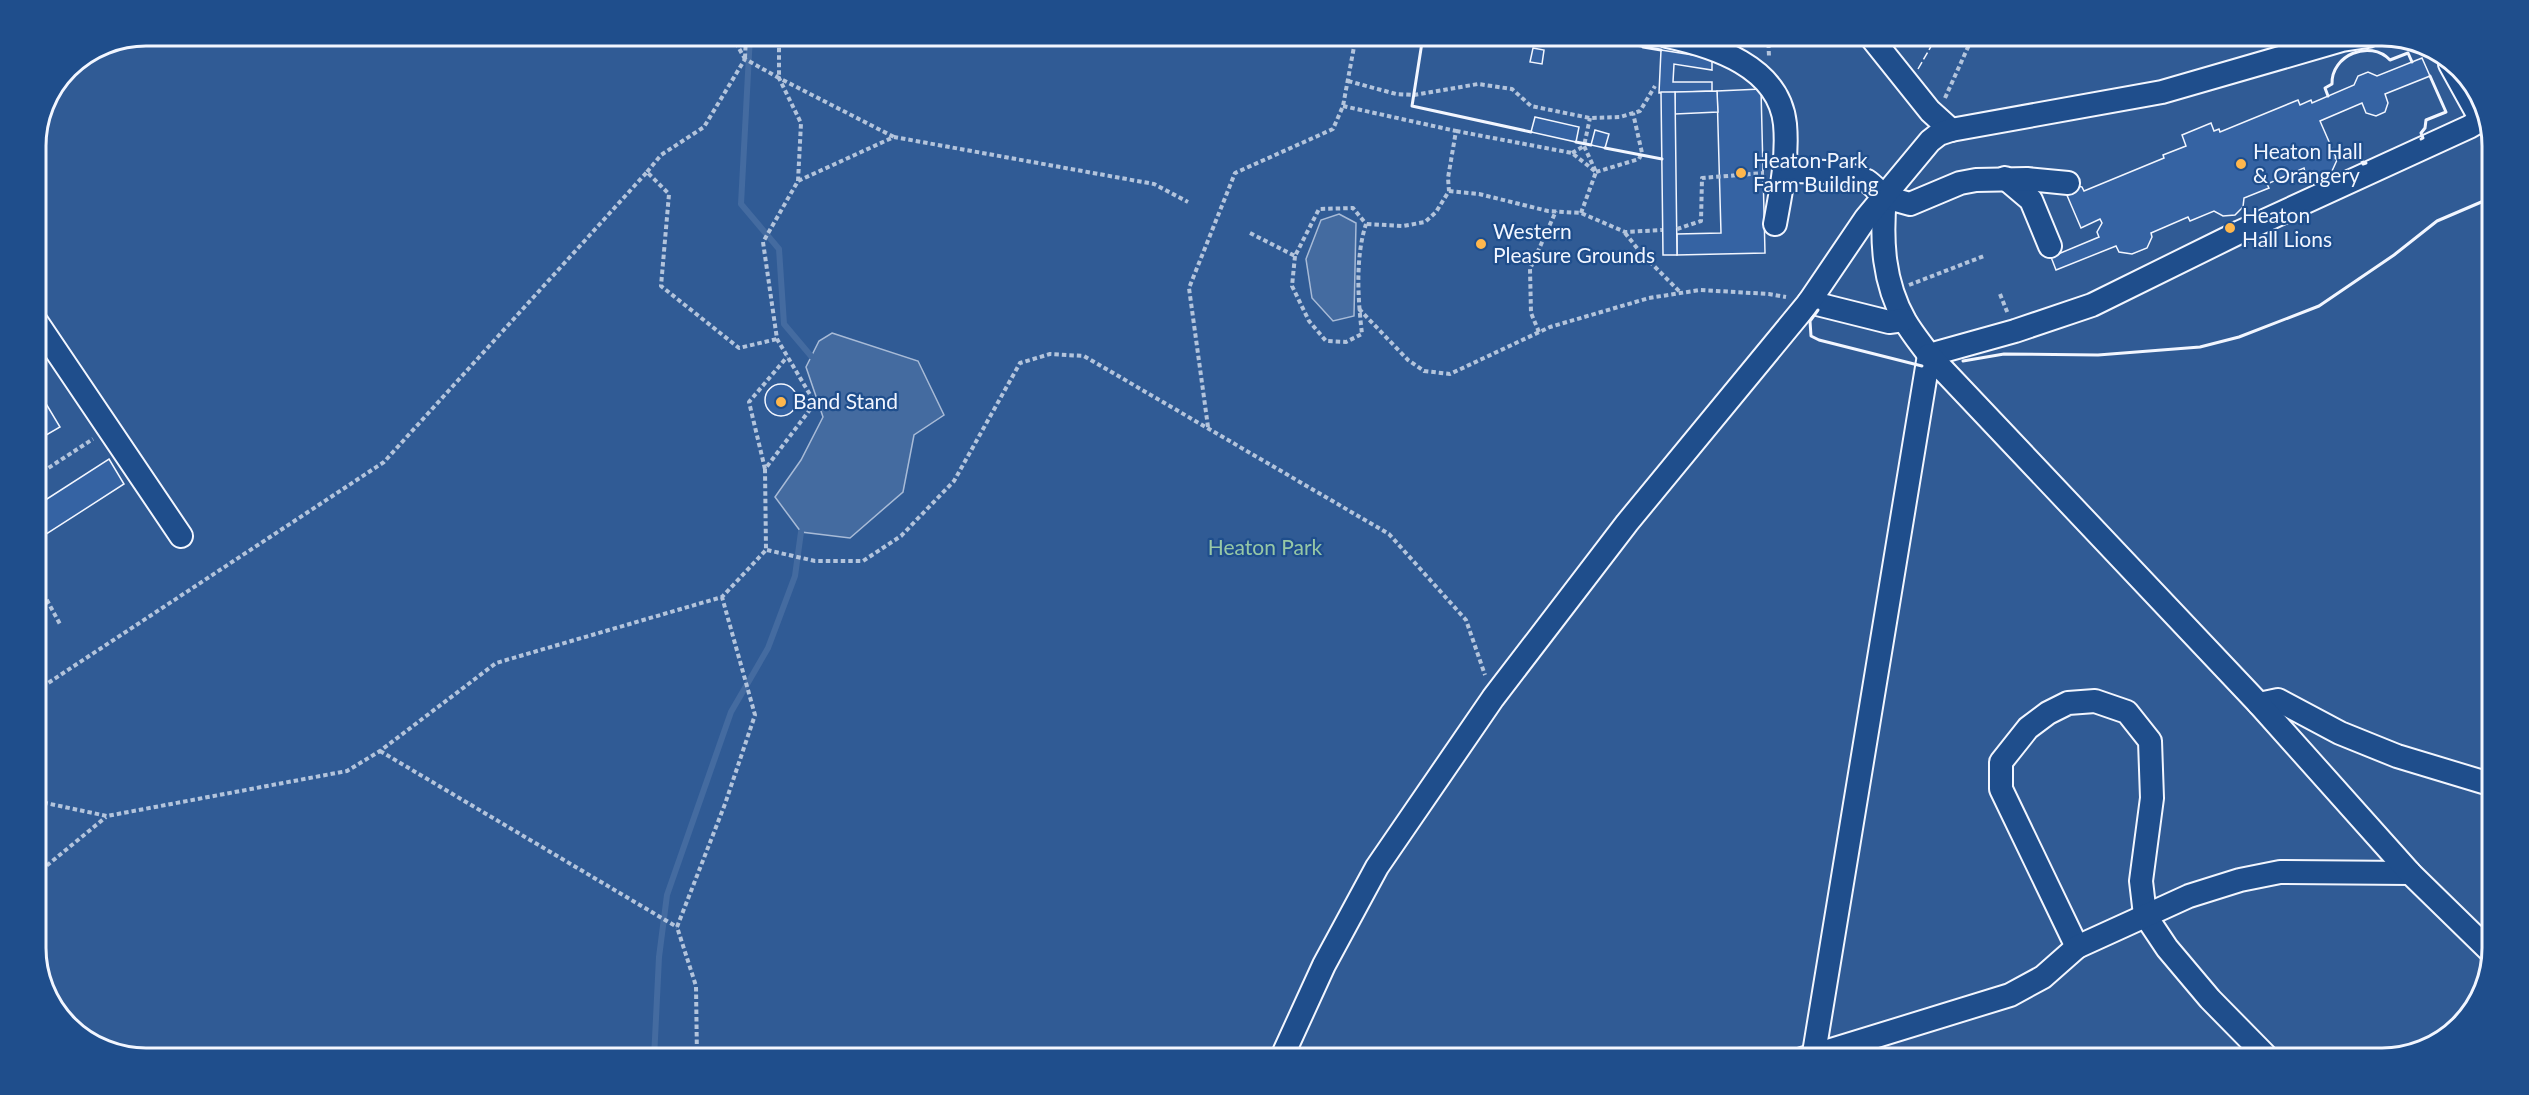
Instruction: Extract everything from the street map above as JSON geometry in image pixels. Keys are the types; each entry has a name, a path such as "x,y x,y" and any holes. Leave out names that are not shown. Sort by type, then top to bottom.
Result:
{"lane":[{"path":"1707,46 1733,56 1751,68 1768,86 1779,103 1785,122 1785,171 1775,224"},
{"path":"1878,46 1930,111 1951,130"},
{"path":"1286,1048 1324,965 1377,867 1493,698 1627,523 1809,302 1866,218 1885,198 1911,162 1930,141 1939,134 1951,130 2162,92 2321,46"},
{"path":"2463,88 2476,111"},
{"path":"1929,355 2015,331 2092,305 2251,227 2479,121"},
{"path":"1785,171 1810,171 1856,178 1868,182 1885,198 1910,204 1960,183 1976,180 2006,178 2068,183"},
{"path":"2006,178 2031,200 2050,246"},
{"path":"1885,198 1882,232 1884,260 1904,320 1929,355 2259,704 2410,873 2482,943"},
{"path":"1809,302 1889,322 1904,320"},
{"path":"47,337 182,536"},
{"path":"1812,1048 1929,355"},
{"path":"2259,704 2278,700 2340,733 2397,756 2482,782"},
{"path":"2077,947 2001,789 2001,762 2028,728 2048,713 2068,703 2095,701 2127,712 2150,741 2152,798 2141,881 2145,915 2167,948 2210,999 2257,1048"},
{"path":"1841,1048 2010,994 2043,977 2077,947 2189,896 2240,880 2280,872 2410,873"}],"path":[{"path":"738,46 746,59 894,137 1154,184 1188,202"},
{"path":"47,684 384,462 660,155 704,127 746,59 746,46"},
{"path":"765,469 815,403 777,339 763,242 798,181 801,123 779,78 779,46"},
{"path":"1208,428 1189,288 1235,173 1333,129 1343,106 1354,46"},
{"path":"1930,111 1945,98 1968,46"},
{"path":"1348,81 1396,94 1414,95 1478,84 1512,89 1531,106 1590,118 1620,117 1640,111 1655,86"},
{"path":"1343,106 1572,153 1596,172"},
{"path":"1596,172 1639,159 1642,153 1633,114"},
{"path":"1581,213 1596,172 1584,146 1590,118"},
{"path":"1366,224 1361,240 1359,309 1362,334 1346,342 1326,340 1309,321 1293,286 1295,255 1319,209 1353,208 1366,224 1403,226 1425,222 1436,212 1449,191 1448,178 1456,131"},
{"path":"798,181 894,137"},
{"path":"1572,153 1584,146"},
{"path":"1677,229 1701,221 1702,178 1785,171"},
{"path":"647,172 669,194 660,285 739,348 777,339"},
{"path":"1449,191 1479,194 1548,211 1581,213 1625,232 1662,230"},
{"path":"1539,332 1531,312 1530,269 1556,211"},
{"path":"1625,232 1641,254 1682,293"},
{"path":"1250,233 1295,255"},
{"path":"1908,286 1984,256"},
{"path":"1359,309 1408,360 1424,370 1450,374 1539,332 1600,311 1648,298 1700,290 1769,294 1809,302"},
{"path":"2000,294 2005,307"},
{"path":"766,550 815,561 863,561 902,536 954,482 1020,363 1050,354 1084,356 1389,534 1466,620 1493,698"},
{"path":"47,803 107,816 347,771 380,751 496,663 722,597 766,550 765,469 749,402 787,357"},
{"path":"47,469 109,429"},
{"path":"697,1048 696,986 676,927 725,804 755,715 722,597"},
{"path":"47,600 61,626"},
{"path":"380,751 676,927"},
{"path":"47,865 107,816"}],"green space":[{"name":"Heaton Park","path":"147,46 2382,46 2402,48 2421,54 2443,67 2462,86 2475,108 2482,140 2482,948 2481,968 2475,987 2458,1014 2438,1032 2402,1047 2382,1048 147,1048 127,1047 108,1041 81,1024 63,1004 52,981 47,955 47,140 50,121 57,102 67,86 81,71 97,60 127,48"}],"shaded area":[{"path":"1339,214 1356,223 1354,316 1333,321 1312,298 1306,259 1321,220"},
{"path":"832,333 918,361 944,415 914,435 903,492 850,538 801,532 775,497 801,460 823,417 806,367 819,341"}],"building":[{"path":"1533,48 1544,50 1542,64 1530,62"},
{"path":"1661,50 1712,58 1712,70 1674,64 1673,82 1712,82 1712,91 1659,93"},
{"name":"Heaton Hall & Orangery","path":"2422,58 2430,76 2385,94 2388,103 2385,112 2376,116 2366,113 2362,103 2320,121 2337,160 2332,171 2319,177 2305,172 2304,168 2267,184 2269,188 2244,198 2243,207 2235,215 2223,216 2214,211 2190,221 2188,217 2151,233 2152,237 2147,248 2132,254 2119,252 2116,246 2056,270 2051,257 2099,237 2097,232 2102,223 2100,219 2081,228 2066,193 2076,185 2082,187 2084,191 2164,158 2163,155 2186,146 2182,135 2211,123 2214,131 2219,129 2220,132 2298,100 2300,105 2311,100 2312,103 2354,85 2358,76 2368,72 2377,76"},
{"name":"Heaton Park Farm Building","path":"1761,89 1765,253 1677,255 1677,234 1721,233 1717,91"},
{"path":"1717,91 1718,112 1675,114 1675,92"},
{"path":"1661,92 1675,92 1677,255 1663,255"},
{"path":"1535,117 1579,127 1576,142 1531,132"},
{"path":"1595,130 1609,134 1605,148 1591,145"},
{"name":"Band Stand","path":"781,384 792,389 797,400 792,411 781,416 770,411 765,400 770,389"},
{"path":"47,405 60,427 47,435"},
{"path":"109,459 124,484 47,534 47,499"}],"waterway":[{"path":"749,46 741,204 779,249 784,324 811,356"},
{"path":"655,1048 659,957 667,895 731,712 768,648 795,576 801,532"}],"fence":[{"path":"1918,69 1931,46"}],"wall":[{"path":"1421,46 1412,106 1531,132"},
{"path":"1643,47 1661,50"},
{"path":"2328,96 2325,88 2332,84 2333,74 2338,65 2353,53 2372,51 2390,60 2408,53 2412,62"},
{"path":"2421,139 2426,120 2446,112 2430,76"},
{"path":"1576,142 1591,145"},
{"path":"1605,148 1662,159"},
{"path":"2336,158 2349,152 2354,158 2361,158 2363,164 2366,163"},
{"path":"1963,361 2004,354 2098,355 2200,347 2239,337 2319,306 2394,255 2437,221 2482,202"},
{"path":"1818,310 1810,321 1811,336 1922,366"}],"place":[{"name":"Heaton Hall & Orangery","path":"2241,164"},
{"name":"Heaton Park Farm Building","path":"1741,173"},
{"name":"Heaton Hall Lions","path":"2230,228"},
{"name":"Western Pleasure Grounds","path":"1481,244"},
{"name":"Band Stand","path":"781,402"}]}
